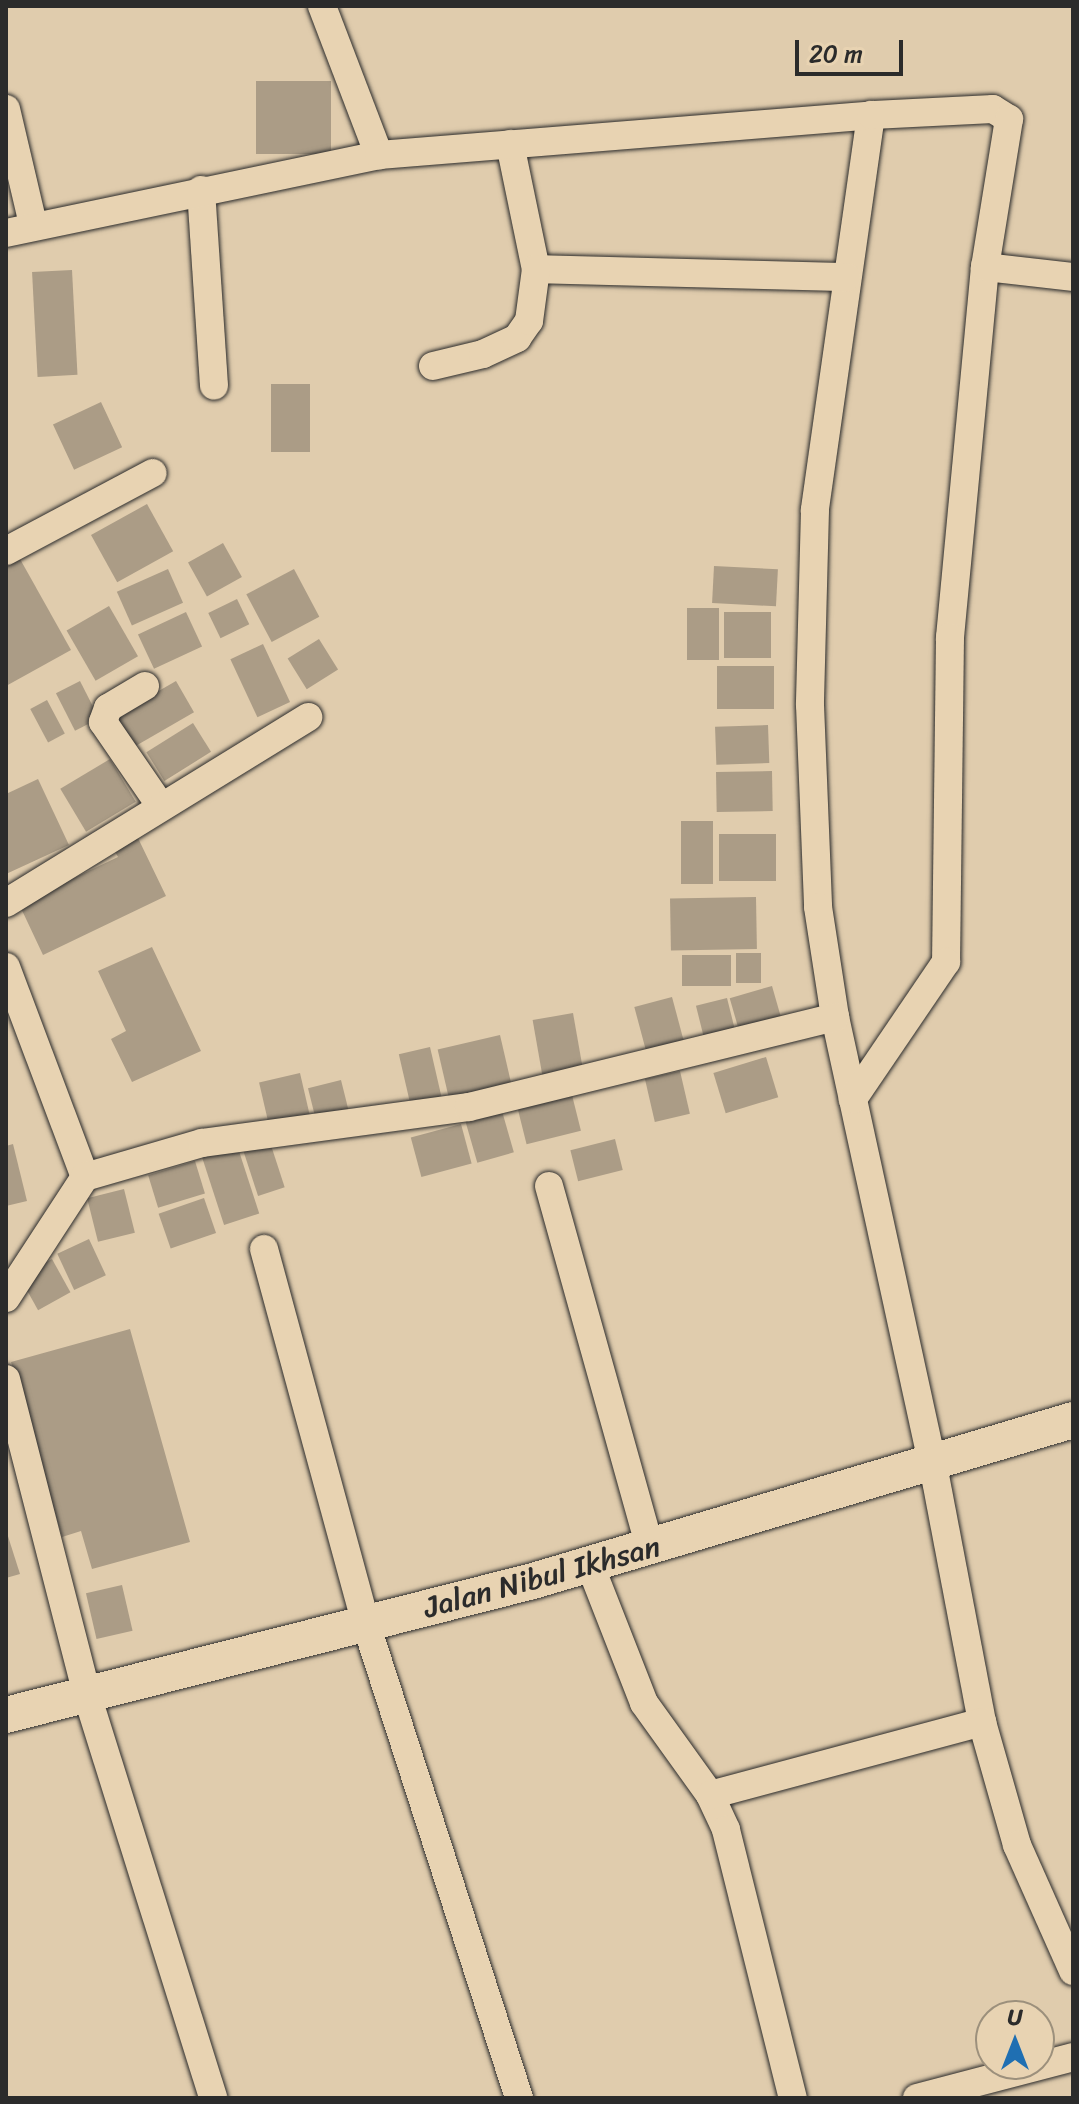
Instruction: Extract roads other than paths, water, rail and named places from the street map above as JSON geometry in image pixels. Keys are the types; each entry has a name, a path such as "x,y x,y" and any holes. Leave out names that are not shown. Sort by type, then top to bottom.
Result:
{"street":[{"path":"322,6 379,155"},
{"path":"6,109 33,224"},
{"path":"6,233 33,224 379,155 871,115 993,109 1009,119 985,267 950,637 946,962 853,1099"},
{"path":"871,115 815,510 810,705 818,907 835,1017 933,1465 982,1722 1017,1845 1073,1971"},
{"path":"433,366 483,354 517,338 529,321 536,269 510,144"},
{"path":"201,190 214,386"},
{"path":"985,267 1073,277"},
{"path":"536,269 847,277"},
{"path":"6,551 153,473"},
{"path":"145,686 108,708 103,722 160,805"},
{"path":"6,903 160,805 308,717"},
{"path":"6,967 85,1177"},
{"path":"6,1298 85,1177 202,1143 469,1107 835,1017"},
{"path":"549,1186 650,1547"},
{"path":"264,1249 366,1624 519,2098"},
{"path":"6,1379 87,1695 213,2098"},
{"name":"Jalan Nibul Ikhsan","path":"6,1715 590,1565 933,1465 1073,1420"},
{"path":"590,1565 644,1703 710,1795 751,1916 793,2098"},
{"path":"710,1795 982,1722"},
{"path":"917,2098 1073,2057"}]}
